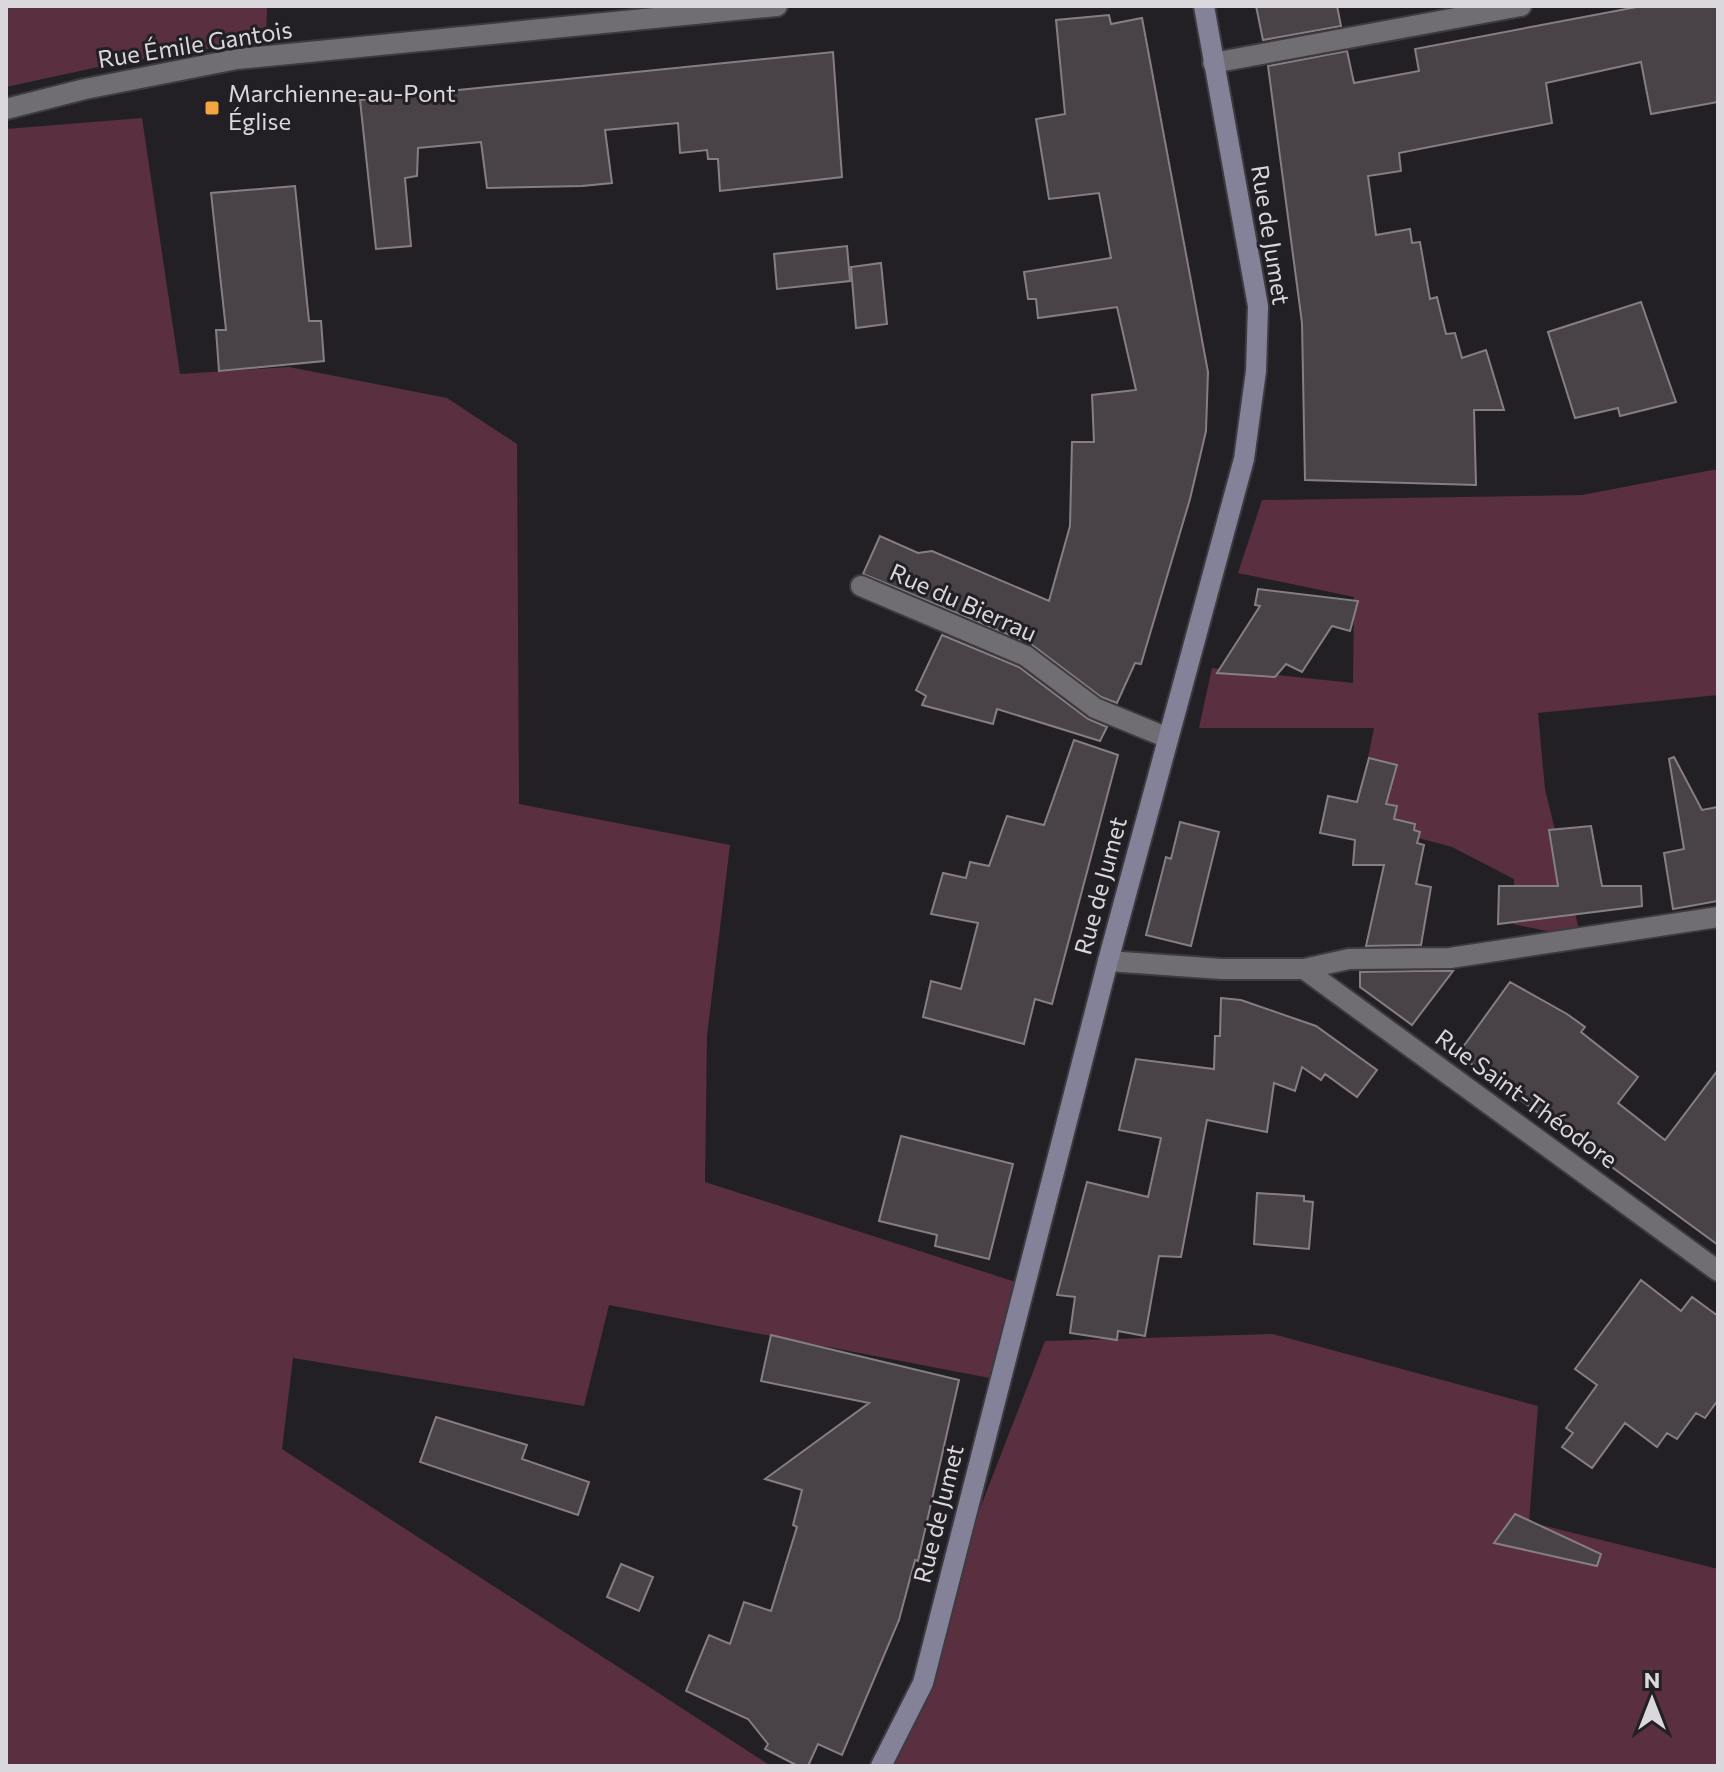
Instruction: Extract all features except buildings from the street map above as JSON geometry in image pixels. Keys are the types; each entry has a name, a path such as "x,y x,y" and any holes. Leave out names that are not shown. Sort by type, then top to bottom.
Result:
{"street":[{"name":"Rue Émile Gantois","path":"6,109 85,89 237,59 777,6"},
{"name":"Rue de Jumet","path":"881,1766 923,1683 1108,961 1244,459 1256,371 1258,306 1204,6"},
{"path":"1213,63 1521,6"},
{"name":"Rue du Bierrau","path":"861,586 1026,656 1095,708 1168,738"},
{"path":"1108,961 1221,969 1304,969 1349,959 1450,958 1718,917"},
{"name":"Rue Saint-Théodore","path":"1304,969 1718,1271"}],"shaded area":[{"path":"6,6 267,6 266,40 112,64 6,87"},
{"path":"142,118 180,374 289,367 447,398 517,444 519,804 730,845 707,1036 705,1182 1025,1285 1000,1380 609,1305 584,1406 293,1358 282,1449 771,1766 6,1766 6,129"},
{"path":"1718,470 1718,695 1538,713 1545,789 1581,938 1513,924 1514,879 1452,847 1355,821 1374,728 1199,728 1212,668 1353,683 1354,597 1238,573 1262,500 1582,495"},
{"path":"1273,1334 1538,1406 1529,1522 1718,1569 1718,1766 880,1766 1045,1341"}],"place":[{"name":"Marchienne-au-Pont Église","path":"212,108"}]}
